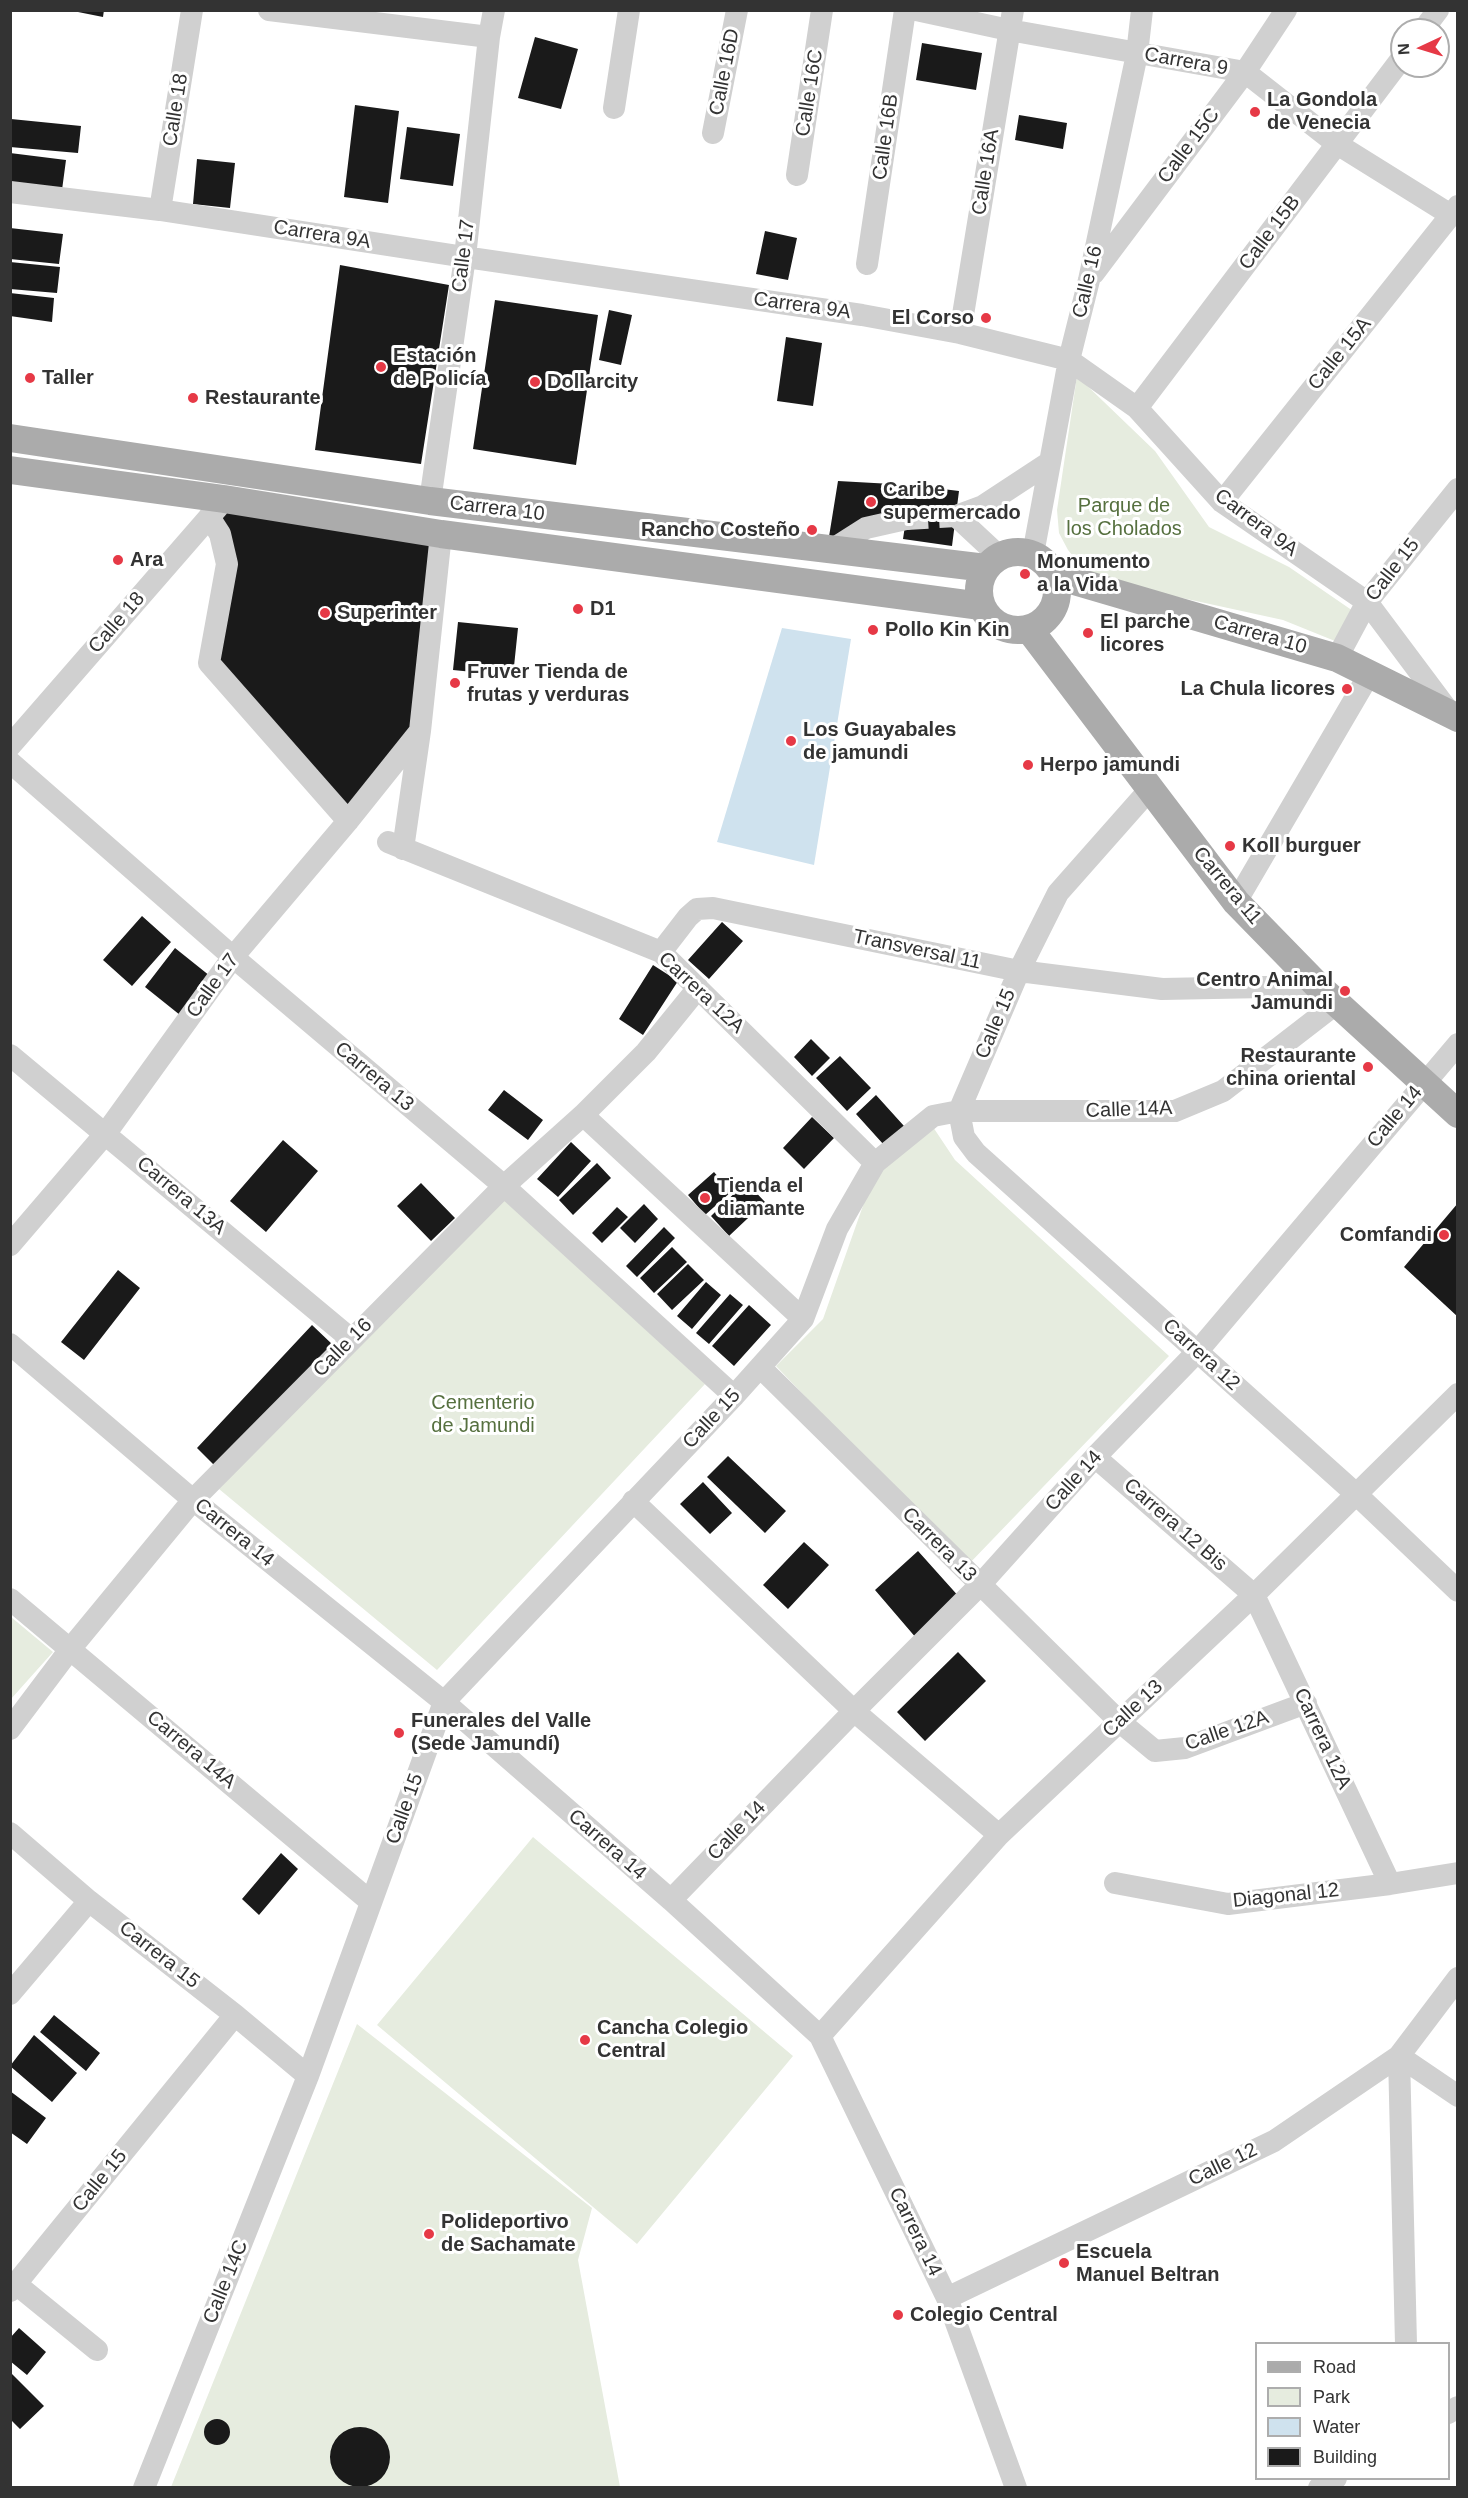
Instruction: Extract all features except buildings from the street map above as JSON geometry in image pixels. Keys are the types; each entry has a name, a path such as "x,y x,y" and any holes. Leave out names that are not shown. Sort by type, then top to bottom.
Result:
{"main road":[{"name":"Carrera 10","path":"10,438 430,501 833,549 992,562"},
{"name":"Carrera 10","path":"10,470 217,508 441,534 981,606"},
{"path":"1016,551 1033,554 1045,563 1054,575 1057,589 1054,606 1044,621 1029,629 1010,630 992,622 981,606 978,586 992,562 1016,551"},
{"name":"Carrera 10","path":"1054,575 1337,658 1455,717"},
{"name":"Carrera 11","path":"1029,629 1236,902 1327,995 1458,1114"}],"street":[{"name":"Calle 18","path":"160,210 192,10"},
{"path":"269,10 489,37"},
{"name":"Calle 17","path":"430,501 465,258 489,37 494,10"},
{"path":"614,108 629,10"},
{"name":"Calle 16D","path":"713,133 737,10"},
{"name":"Calle 16C","path":"797,175 822,10"},
{"name":"Calle 16B","path":"867,264 905,10"},
{"name":"Carrera 9","path":"916,10 1011,20 1137,54 1245,72 1337,144 1454,211"},
{"name":"Calle 16","path":"1033,554 1069,360 1089,280 1137,54 1142,10"},
{"name":"Calle 15C","path":"1089,280 1245,72 1286,10"},
{"name":"Calle 16A","path":"960,333 1011,20"},
{"name":"Calle 15B","path":"1137,408 1390,74"},
{"name":"Carrera 9A","path":"10,192 160,210 465,258 862,315 960,333 1069,360 1137,408 1222,502 1367,602 1455,717"},
{"name":"Calle 15A","path":"1222,502 1454,211"},
{"path":"992,562 956,516 983,506 1050,462"},
{"name":"Calle 15","path":"1337,658 1367,602 1458,489"},
{"name":"Calle 18","path":"10,746 217,508"},
{"path":"217,508 227,564 209,663 348,821"},
{"path":"833,549 866,528 906,519"},
{"path":"420,731 441,534"},
{"path":"1236,902 1370,673"},
{"name":"Calle 17","path":"10,1245 106,1133 233,957 348,821 420,731"},
{"name":"Carrera 12A","path":"420,731 395,845 661,952 875,1162"},
{"name":"Carrera 13","path":"10,762 233,957 504,1186 734,1396"},
{"name":"Calle 15","path":"308,2076 444,1702 734,1396 803,1319 837,1229 875,1162 933,1116 959,1111 1019,971 1058,893 1150,789"},
{"name":"Transversal 11","path":"661,952 688,916 697,909 712,908 1019,971 1162,989 1327,995"},
{"name":"Calle 16","path":"10,1728 71,1648 193,1500 504,1186 583,1115 646,1052 698,988"},
{"name":"Calle 14A","path":"959,1111 1175,1111 1224,1091 1327,995"},
{"name":"Calle 14","path":"671,1900 980,1585 1095,1457 1197,1352 1458,1044"},
{"name":"Carrera 13A","path":"10,1054 351,1340"},
{"name":"Carrera 12","path":"959,1111 964,1137 976,1153 1356,1494 1458,1591"},
{"path":"583,1115 803,1319"},
{"name":"Carrera 14","path":"10,1344 193,1500 444,1702 671,1900 820,2037 948,2298 1016,2487"},
{"name":"Carrera 13","path":"760,1367 1120,1722"},
{"name":"Calle 13","path":"820,2037 999,1835 1254,1595 1458,1394"},
{"name":"Carrera 12 Bis","path":"1095,1457 1254,1595"},
{"path":"633,1502 854,1711 999,1835"},
{"name":"Carrera 12A","path":"1254,1595 1390,1884"},
{"name":"Carrera 14A","path":"10,1599 371,1902"},
{"name":"Calle 12A","path":"1120,1722 1155,1751 1185,1748 1306,1703"},
{"name":"Carrera 15","path":"10,1833 89,1900 235,2014 308,2076"},
{"name":"Diagonal 12","path":"1115,1883 1228,1904 1390,1884 1458,1873"},
{"path":"10,1994 89,1900"},
{"name":"Calle 12","path":"948,2298 1274,2141 1399,2056 1458,1978"},
{"name":"Calle 15","path":"13,2287 235,2014"},
{"path":"1399,2056 1458,2096"},
{"path":"1399,2056 1406,2342"},
{"name":"Calle 14C","path":"144,2487 308,2076"},
{"path":"13,2287 97,2350"}],"green space":[{"name":"Parque de los Cholados","path":"1077,376 1155,451 1209,527 1289,567 1356,613 1335,641 1283,620 1141,589 1085,571 1068,550 1059,533 1057,510"},
{"path":"931,1124 955,1160 1169,1356 967,1566 776,1366 823,1319 877,1166"},
{"name":"Cementerio de Jamundi","path":"498,1193 705,1384 437,1670 219,1489"},
{"path":"11,1617 53,1652 11,1699"},
{"name":"Cancha Colegio Central","path":"533,1837 793,2056 637,2244 377,2025"},
{"name":"Polideportivo de Sachamate","path":"357,2024 592,2208 578,2260 620,2487 171,2487"}],"water":[{"name":"Los Guayabales de jamundi","path":"782,628 851,639 814,865 717,842"}],"tunnel":[{"path":"906,519 956,516"}],"place":[{"name":"La Gondola de Venecia","path":"1255,112"},
{"name":"El Corso","path":"986,318"},
{"name":"Estación de Policía","path":"381,367"},
{"name":"Taller","path":"30,378"},
{"name":"Dollarcity","path":"535,382"},
{"name":"Restaurante","path":"193,398"},
{"name":"Caribe supermercado","path":"871,502"},
{"name":"Rancho Costeño","path":"812,530"},
{"name":"Ara","path":"118,560"},
{"name":"Monumento a la Vida","path":"1025,574"},
{"name":"D1","path":"578,609"},
{"name":"Superinter","path":"325,613"},
{"name":"Pollo Kin Kin","path":"873,630"},
{"name":"El parche licores","path":"1088,633"},
{"name":"Fruver Tienda de frutas y verduras","path":"455,683"},
{"name":"La Chula licores","path":"1347,689"},
{"name":"Los Guayabales de jamundi","path":"791,741"},
{"name":"Herpo jamundi","path":"1028,765"},
{"name":"Koll burguer","path":"1230,846"},
{"name":"Centro Animal Jamundi","path":"1345,991"},
{"name":"Restaurante china oriental","path":"1368,1067"},
{"name":"Tienda el diamante","path":"705,1198"},
{"name":"Comfandi","path":"1444,1235"},
{"name":"Funerales del Valle (Sede Jamundí)","path":"399,1733"},
{"name":"Cancha Colegio Central","path":"585,2040"},
{"name":"Polideportivo de Sachamate","path":"429,2234"},
{"name":"Escuela Manuel Beltran","path":"1064,2263"},
{"name":"Colegio Central","path":"898,2315"}]}
